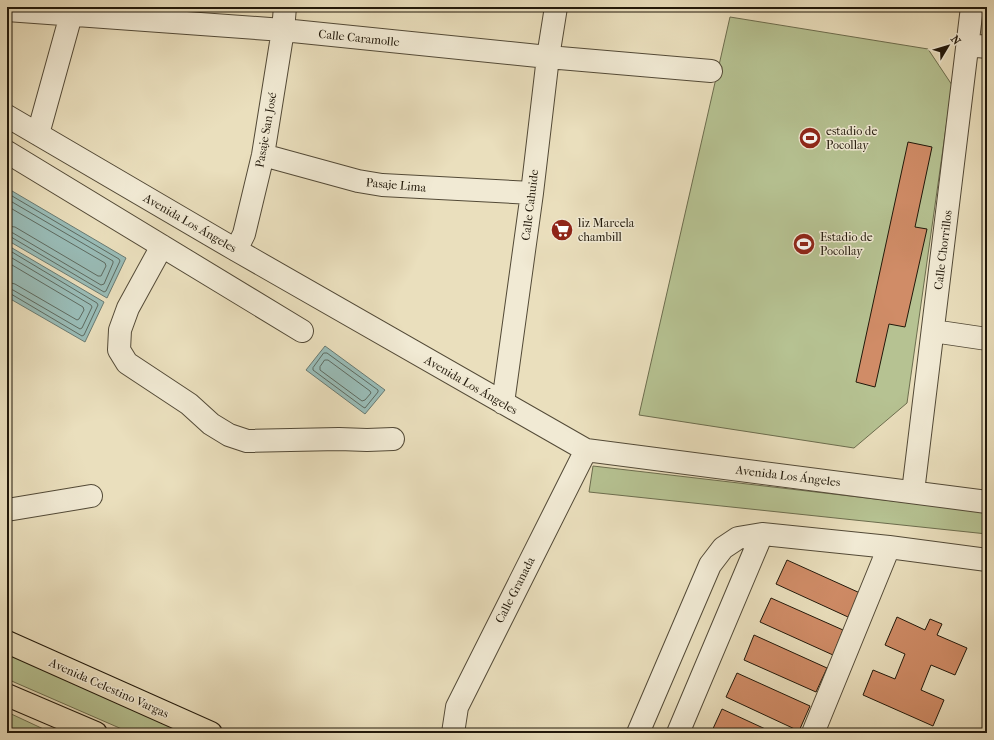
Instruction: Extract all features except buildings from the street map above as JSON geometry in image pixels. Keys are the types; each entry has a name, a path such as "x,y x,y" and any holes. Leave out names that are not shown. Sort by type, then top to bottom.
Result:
{"main road":[{"name":"Avenida Celestino Vargas","path":"7,642 211,733"},
{"path":"7,695 96,733"}],"street":[{"name":"Pasaje San José","path":"236,250 244,234 263,155 283,30 285,7"},
{"name":"Calle Cahuide","path":"503,403 532,193 548,57 556,7"},
{"name":"Calle Chorrillos","path":"913,492 933,331 978,46 972,7"},
{"name":"Calle Caramolle","path":"7,10 283,30 548,57 711,71"},
{"path":"38,134 71,15"},
{"name":"Avenida Los Ángeles","path":"7,116 236,250 586,450 987,502"},
{"path":"7,152 302,331"},
{"name":"Pasaje Lima","path":"263,155 358,181 382,185 532,193"},
{"path":"162,246 128,308 120,330 119,350 127,363 189,404 211,424 229,435 246,441 393,439"},
{"path":"933,331 987,339"},
{"name":"Calle Granada","path":"453,733 457,707 586,450"},
{"path":"7,510 91,496"},
{"path":"678,733 762,534"},
{"path":"638,733 710,565 723,548 738,538 762,534 889,547 987,560"},
{"path":"813,733 889,547"}],"green space":[{"name":"Estadio de Pocollay","path":"730,17 928,49 952,85 907,403 854,448 639,415"},
{"path":"593,466 987,512 987,534 589,492"},
{"path":"7,652 187,733 131,733 7,679"},
{"path":"7,712 52,733 7,732"}],"water":[{"path":"7,188 126,258 107,298 7,240"},
{"path":"7,245 104,302 85,342 7,297"},
{"path":"325,346 385,390 365,414 306,370"}],"place":[{"name":"estadio de Pocollay","path":"810,138"},
{"name":"liz Marcela chambill","path":"562,230"},
{"name":"Estadio de Pocollay","path":"804,244"}]}
